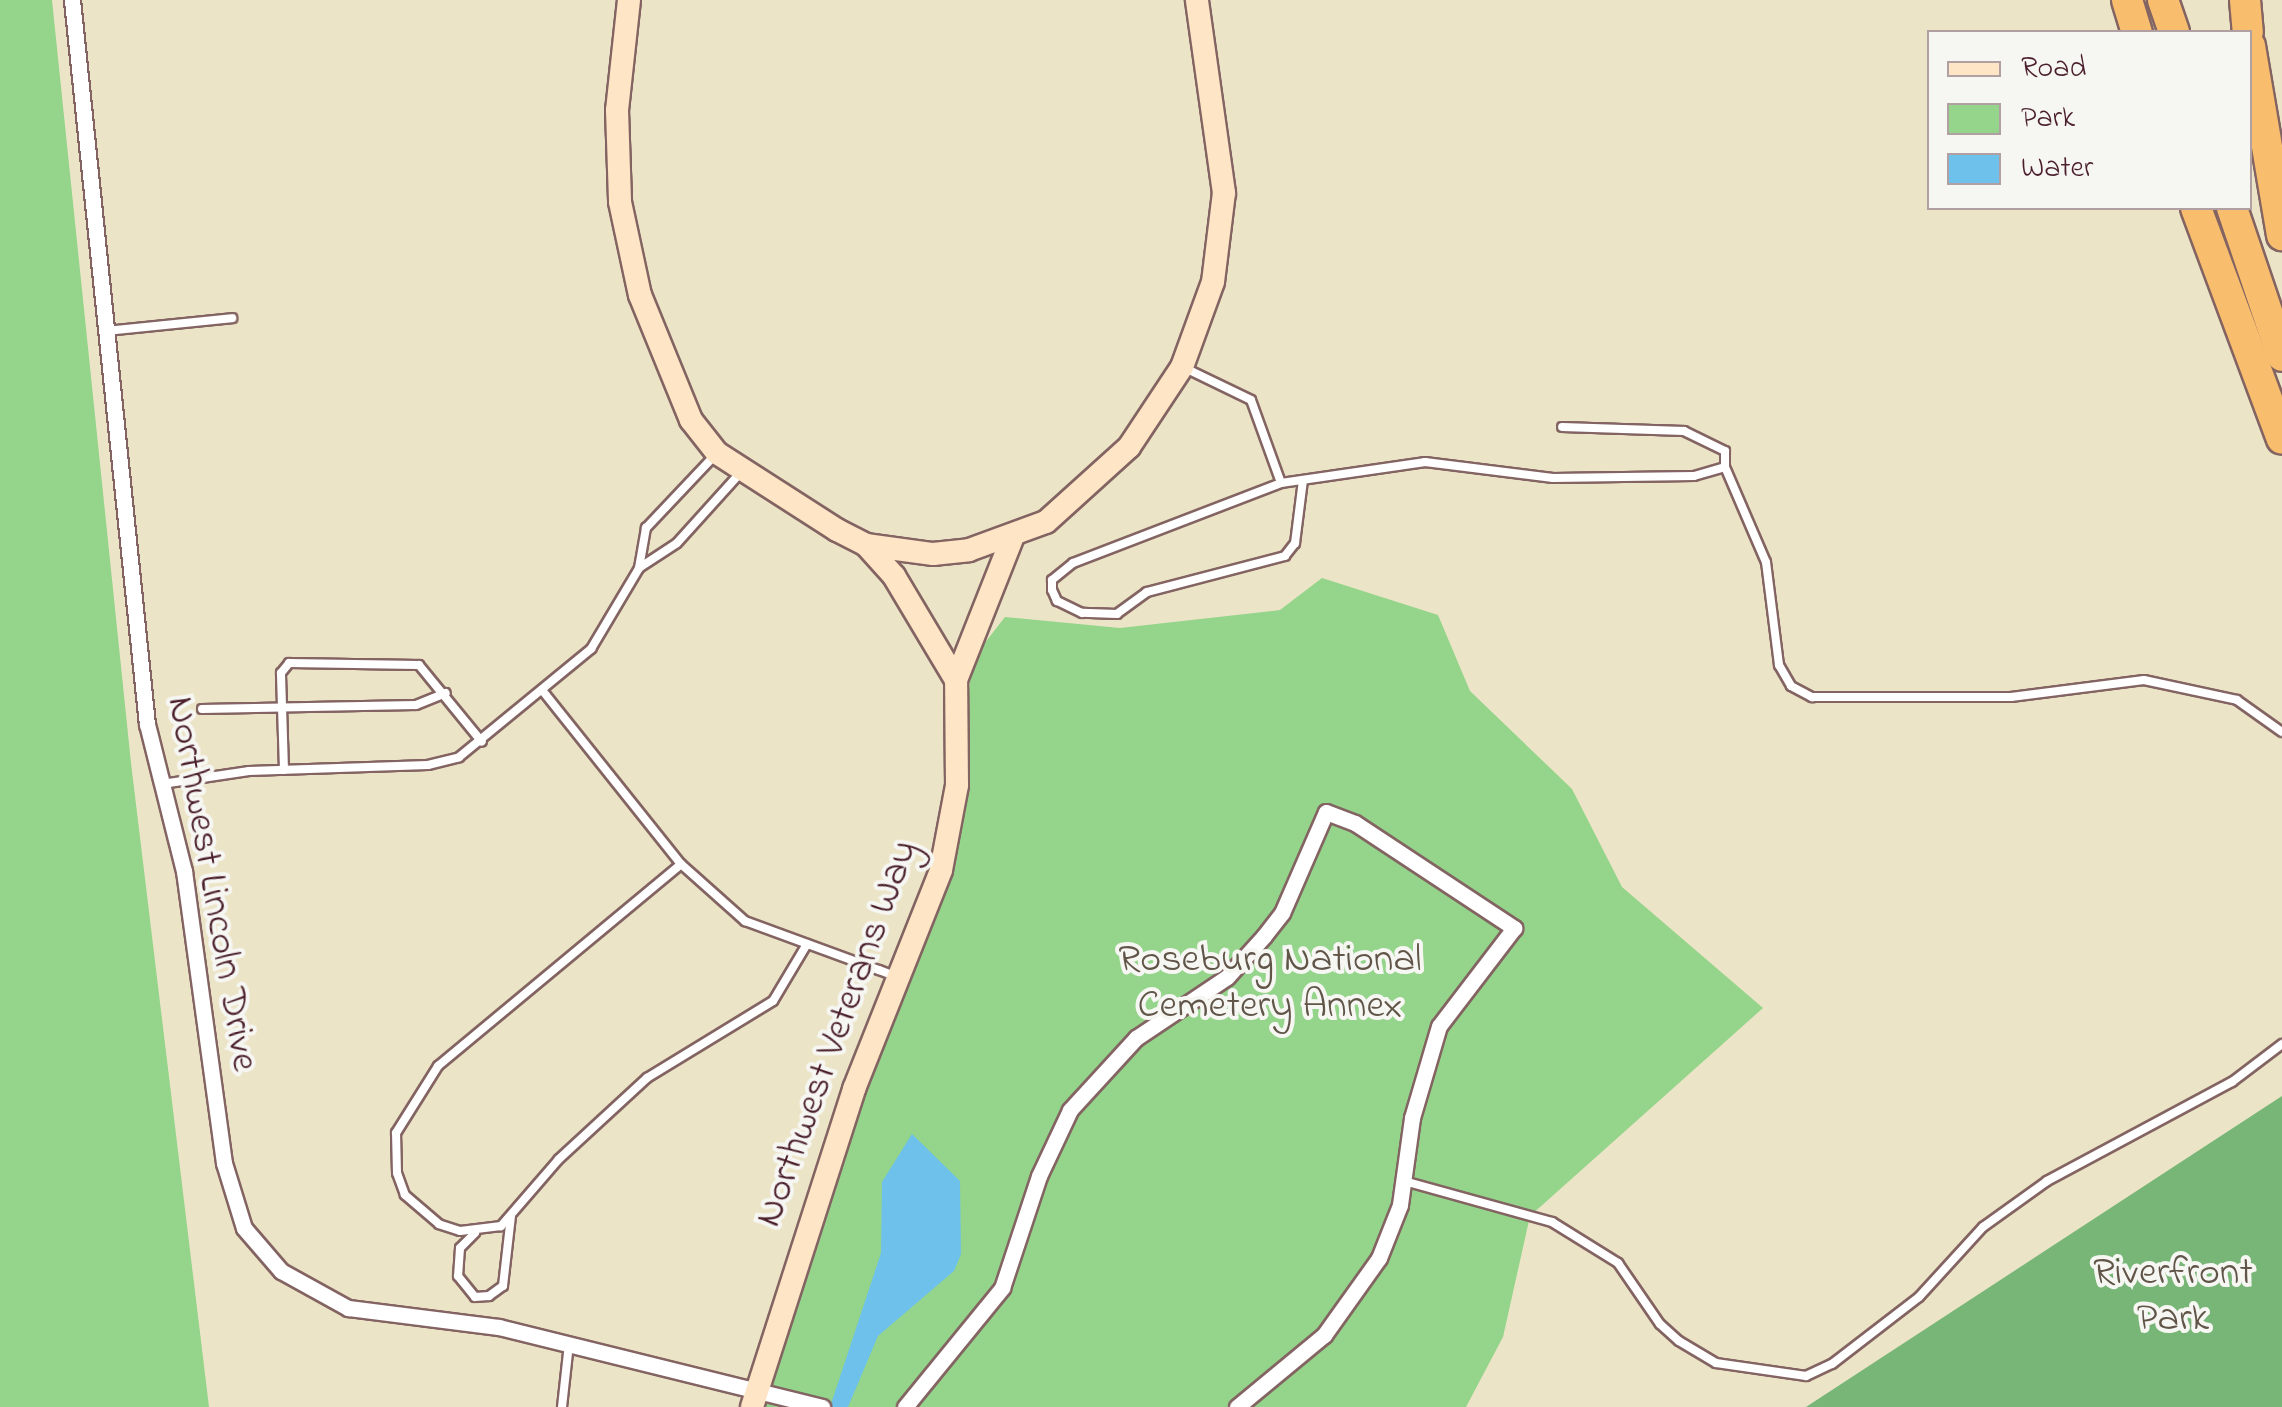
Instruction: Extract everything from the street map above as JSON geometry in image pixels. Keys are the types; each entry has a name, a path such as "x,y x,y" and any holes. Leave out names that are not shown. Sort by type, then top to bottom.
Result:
{"highway":[{"path":"2127,0 2136,30"},
{"path":"2163,0 2173,30"},
{"path":"2245,0 2248,30"},
{"path":"2252,58 2282,235"},
{"path":"2197,210 2282,439"},
{"path":"2233,210 2282,356"}],"street":[{"name":"Northwest Lincoln Drive","path":"72,0 147,724 189,901 226,1176 257,1247 310,1292 348,1308 498,1327 754,1398 822,1407"},
{"path":"629,0 617,110 624,218 640,295 672,383 717,453 866,545 912,603 956,680"},
{"path":"866,545 933,554 1013,536 1046,522 1084,491 1128,446 1182,368 1213,282 1224,193 1197,0"},
{"name":"Northwest Veterans Way","path":"754,1398 895,976 954,824 956,680 1013,536"},
{"path":"906,1407 1002,1288 1039,1176 1070,1110 1136,1038 1228,977 1264,936 1282,913 1326,812 1355,823 1514,928 1439,1026 1420,1086 1391,1233 1348,1308 1238,1407"}],"lane":[{"path":"105,331 232,318"},
{"path":"1182,368 1251,400 1281,483"},
{"path":"1562,428 1684,431 1726,451 1725,467 1766,562 1779,665 1791,686 1812,697 2011,696 2144,680 2237,700 2282,732"},
{"path":"162,784 284,770 443,763 482,742 591,649 639,568 646,528 717,453"},
{"path":"1304,480 1295,543 1286,556 1147,592 1117,614 1082,613 1056,599 1052,580 1072,564 1281,483 1425,462 1553,478 1694,476 1725,467"},
{"path":"639,568 677,544 742,471"},
{"path":"284,770 282,668 295,662 406,660 446,693 482,742"},
{"path":"542,690 680,864 745,922 895,976"},
{"path":"202,709 416,705 446,693"},
{"path":"680,864 475,1031 414,1098 394,1151 406,1195 439,1224 475,1233 501,1226 559,1159 647,1078 774,1001 807,944"},
{"path":"1404,1181 1552,1222 1618,1263 1660,1324 1679,1341 1734,1368 1806,1376 1832,1364 1919,1297 1983,1227 2047,1181 2232,1082 2282,1044"},
{"path":"475,1233 460,1248 458,1276 475,1297 489,1296 503,1286 512,1216"},
{"path":"562,1407 569,1344"}],"green space":[{"path":"0,0 52,0 131,763 209,1407 0,1407"},
{"name":"Roseburg National Cemetery Annex","path":"1322,578 1438,615 1470,691 1572,789 1622,887 1763,1008 1530,1216 1503,1337 1466,1407 752,1407 957,785 973,658 1005,617 1120,628 1280,610"},
{"name":"Riverfront Park","path":"2282,1096 2282,1407 1806,1407"}],"water":[{"path":"912,1134 960,1181 961,1254 954,1271 878,1336 848,1407 830,1407 881,1253 882,1182"}]}
